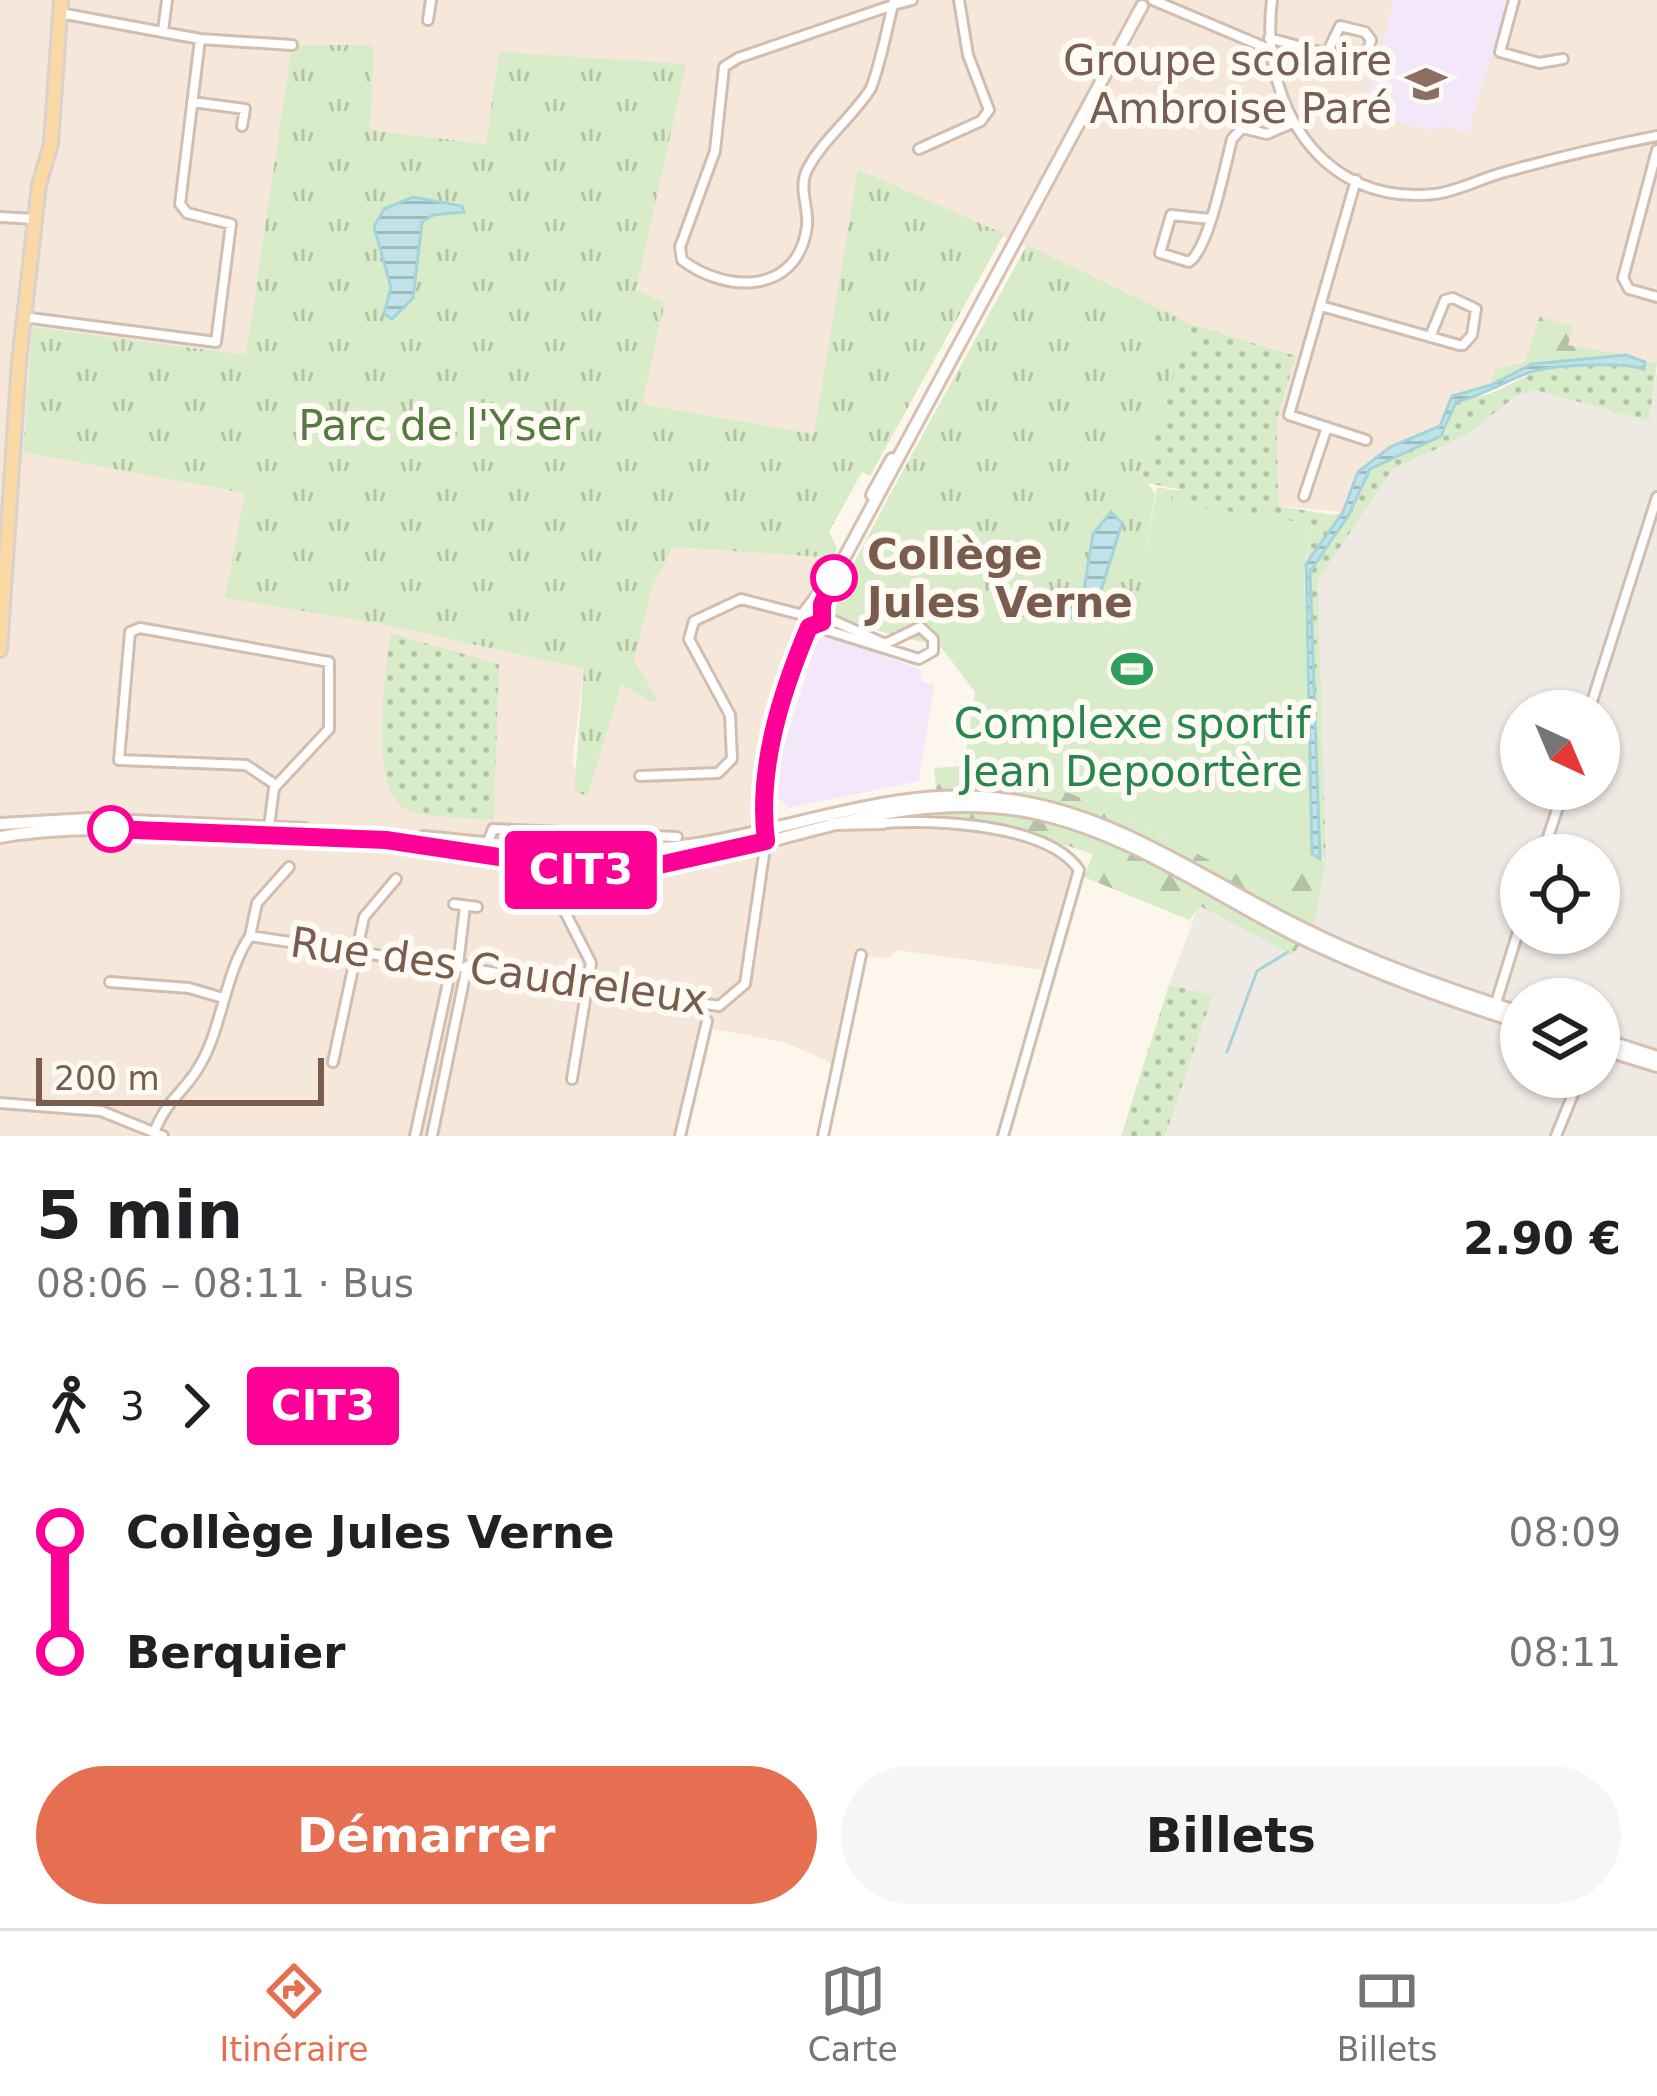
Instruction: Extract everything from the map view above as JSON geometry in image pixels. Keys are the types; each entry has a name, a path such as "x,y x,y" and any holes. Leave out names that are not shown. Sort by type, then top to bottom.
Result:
{"main road":[{"path":"0,650 6,472 35,219 51,144 61,7"}],"street":[{"path":"163,32 167,0"},
{"path":"428,20 431,0"},
{"path":"893,2 867,94 805,174 805,236 788,263 763,280 734,285 711,280 682,260 680,247 715,151 724,67 893,2 912,0"},
{"path":"919,149 981,121 989,110 968,55 959,0"},
{"path":"1273,0 1269,49 1278,95 1292,123 1317,152 1357,180 1387,190 1433,194 1657,136"},
{"path":"1514,0 1500,52 1539,63 1563,59"},
{"path":"765,835 769,753 814,617 1145,1 1269,49"},
{"path":"61,7 200,39 292,45"},
{"path":"1269,38 1364,64 1371,40 1365,32 1340,26 1327,53"},
{"path":"23,317 216,342 231,224 180,207 200,39"},
{"path":"192,102 245,109 242,126"},
{"path":"1210,219 1171,214 1160,253 1193,262 1210,219 1235,133 1242,128 1267,134 1292,123"},
{"path":"1657,150 1623,278 1629,289 1657,298"},
{"path":"1357,180 1289,415 1366,440"},
{"path":"0,217 35,219"},
{"path":"1322,306 1430,337 1467,344 1476,309 1453,298 1445,300 1430,337"},
{"path":"1304,496 1327,428"},
{"path":"1595,690 1657,497"},
{"path":"640,776 718,773 732,759 730,715 689,639 694,621 741,599 814,617 885,644 920,627 933,639 933,651 919,659 814,617"},
{"path":"268,831 276,784 329,729 328,662 140,628 130,632 118,760 247,765 276,784"},
{"path":"0,824 97,819 628,852 829,823 926,795 1006,799 1074,813 1137,838 1294,929"},
{"path":"898,803 905,821"},
{"path":"0,837 73,828 268,831 453,849 569,869 624,870 898,803 994,806 1088,827 1294,929 1500,1012"},
{"path":"829,823 991,826 1075,862 1079,875 1004,1136"},
{"path":"487,844 493,830 676,837"},
{"name":"Rue des Caudreleux","path":"158,1134 166,1104 200,1066 250,936 710,1007 735,998 746,979 765,835"},
{"path":"453,849 487,844"},
{"path":"487,844 501,858"},
{"path":"250,936 256,903 289,866"},
{"path":"334,1062 366,912 396,879"},
{"path":"454,904 477,908"},
{"path":"459,965 416,1136 429,1136 455,1046 465,906"},
{"path":"564,910 590,959 572,1079"},
{"path":"1494,1009 1511,954"},
{"path":"823,1136 860,955"},
{"path":"110,982 189,988 223,998"},
{"path":"1494,1009 1500,1010"},
{"path":"680,1136 706,1021"},
{"path":"1620,1047 1657,1057"},
{"path":"1620,1051 1657,1066"},
{"path":"1567,1105 1568,1098"},
{"path":"1556,1136 1570,1098"},
{"path":"0,1103 101,1111 158,1134"}],"shaded area":[{"path":"0,0 1657,0 1657,364 1567,345 1496,370 1491,385 1452,396 1440,426 1390,447 1358,472 1343,512 1278,506 1277,419 1296,356 1191,324 859,169 814,434 641,404 665,303 635,291 487,144 370,130 246,356 32,327 24,451 246,493 226,598 386,625 584,669 572,761 586,796 623,684 653,703 634,661 653,585 673,547 834,558 774,731 765,829 904,807 905,821 991,827 1047,848 1077,866 1051,971 896,950 890,958 861,956 838,1066 784,1042 713,1029 687,1136 0,1136"},
{"name":"Groupe scolaire Ambroise Paré","path":"1394,0 1508,0 1468,133 1440,125 1432,131 1364,112"},
{"path":"1657,371 1657,1136 1165,1136 1213,996 1169,985 1199,905 1292,954 1316,918 1326,862 1318,580 1392,470 1466,435 1516,395 1535,389 1648,421"},
{"name":"Collège Jules Verne","path":"830,635 921,670 922,682 934,684 919,781 788,808 777,796 781,756 817,640"}],"green space":[{"name":"Parc de l'Yser","path":"292,45 374,45 370,130 486,144 499,52 686,64 636,290 665,303 642,404 814,434 858,169 1004,234 870,476 862,472 829,532 837,548 834,558 673,547 653,585 634,661 657,699 653,703 622,685 587,796 574,791 584,669 386,625 225,598 245,493 23,452 32,327 246,355"},
{"path":"1027,245 1191,324 1141,474 1155,494 1135,626 1040,621 988,610 906,494 894,487"},
{"path":"1540,316 1573,327 1568,345 1626,355 1532,364 1491,385 1495,370 1525,361"},
{"path":"1191,324 1296,356 1277,419 1278,506 1334,515 1343,512 1306,564 1312,524 1170,503 1173,490 1183,490 1147,483 1141,474"},
{"path":"1623,362 1644,368 1645,362 1657,363 1649,421 1535,390 1516,396 1466,435 1392,470 1318,580 1326,862 1316,850 1310,572 1335,539 1370,469 1446,430 1456,402 1493,393 1538,370"},
{"name":"Complexe sportif Jean Depoortère","path":"894,487 959,513 952,556 981,556 988,610 1040,621 1134,626 1157,487 1173,490 1171,503 1312,524 1304,572 1312,854 1236,874 1071,793 964,766 975,692 941,647 837,620 833,602"},
{"path":"390,633 499,664 494,820 420,814 396,801 387,782 382,731"},
{"path":"964,766 1071,793 1236,874 1312,854 1326,862 1316,918 1293,955 1200,906 1189,920 1084,877 1093,854 1011,828 939,817 934,768"},
{"path":"1169,985 1213,995 1165,1136 1121,1136"}],"water":[{"path":"413,197 462,206 464,212 433,215 422,222 413,298 392,319 384,314 391,287 374,227 384,209"},
{"path":"1626,355 1645,362 1644,369 1604,365 1539,370 1456,402 1441,436 1370,469 1348,516 1310,572 1320,859 1312,854 1306,564 1343,512 1358,472 1390,447 1440,426 1452,396 1491,385 1532,364"},
{"path":"1111,512 1122,523 1095,610 1070,618 1043,611 1042,603 1082,602 1093,534"}],"waterway":[{"path":"1227,1052 1257,971 1288,952"}],"bus line":[{"name":"CIT3","path":"111,829 386,840 586,870 646,868 766,841 764,796 774,730 794,663 809,627 822,622 822,604 834,578"}],"place":[{"name":"Groupe scolaire Ambroise Paré","path":"1426,84"},
{"name":"Collège Jules Verne","path":"834,578"},
{"name":"Complexe sportif Jean Depoortère","path":"1132,669"}]}
